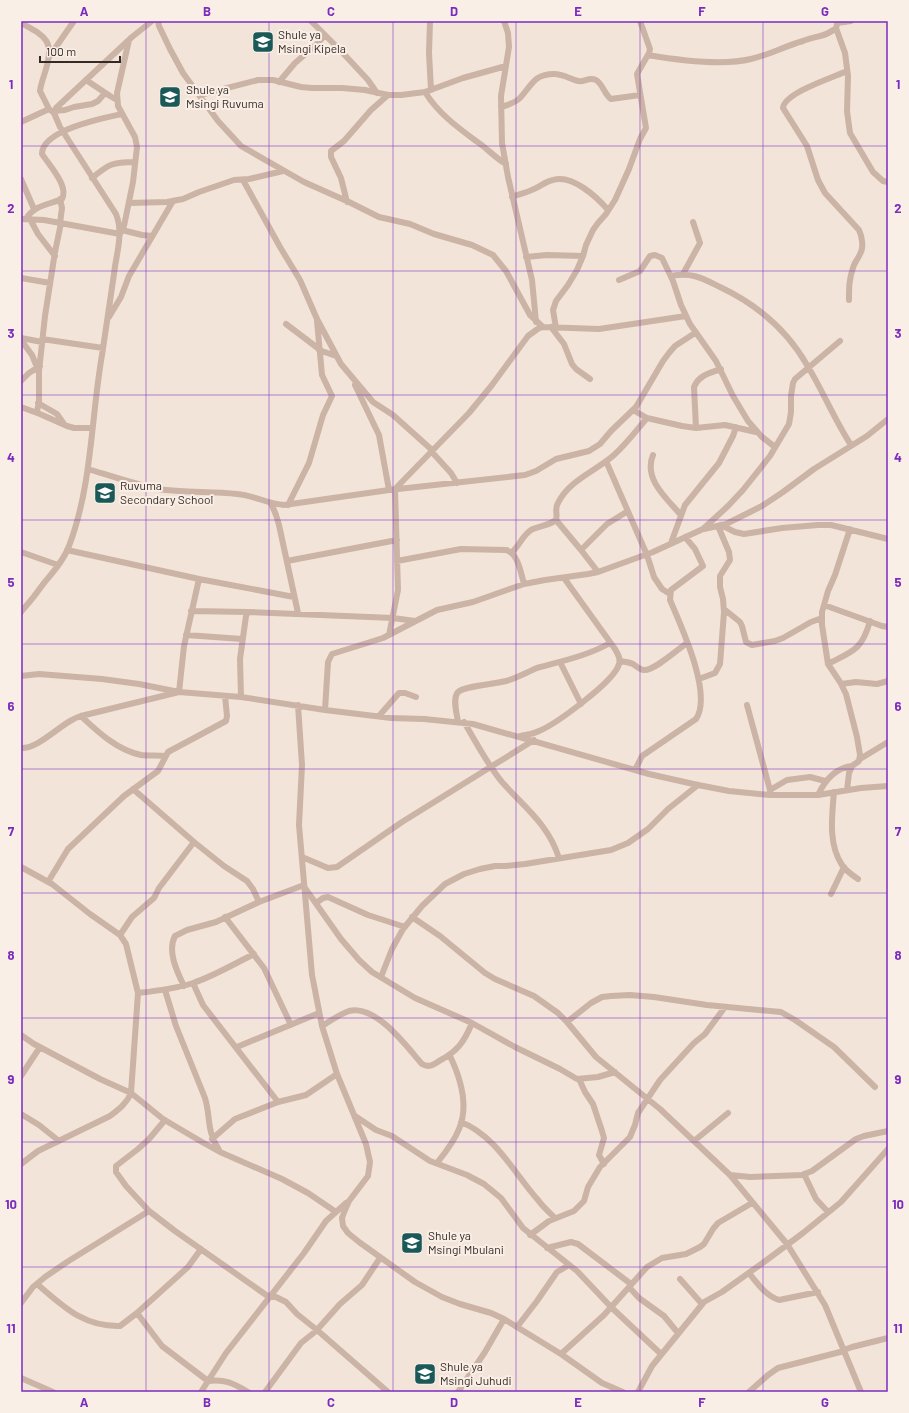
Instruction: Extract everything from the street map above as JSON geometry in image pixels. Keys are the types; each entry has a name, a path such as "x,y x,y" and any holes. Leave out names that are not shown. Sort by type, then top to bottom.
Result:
{"street":[{"path":"48,58 74,21"},
{"path":"52,111 129,40 152,21"},
{"path":"158,21 170,50 183,73 218,121 241,146 304,182 379,217 410,224 434,234 472,245 493,255 506,271 522,301 535,321 543,327"},
{"path":"311,21 363,75 377,93"},
{"path":"430,21 429,98 446,118 483,146 493,156 506,164"},
{"path":"504,21 508,33 509,47 501,96 502,143 512,197 532,280 535,321 531,334"},
{"path":"590,379 576,369 572,364 564,344 553,328 553,310 554,304 573,277 593,230 608,210 630,169 640,140 646,128 636,74 650,49 640,21"},
{"path":"648,55 683,60 734,62 766,55 804,40 828,34 837,24 851,21"},
{"path":"21,23 44,36 49,50 40,90 63,131 116,214 121,232"},
{"path":"837,24 845,53 847,72 847,111 850,133 873,172 883,181 888,182"},
{"path":"279,82 294,63 318,44 325,36"},
{"path":"21,612 68,550 82,502 88,469 103,348 121,232 124,226 133,182 137,147 135,137 118,106 117,100 120,77 129,40"},
{"path":"200,95 258,80 312,88 340,87 388,95 408,95 428,91 463,78 506,66"},
{"path":"847,72 802,90 786,101 783,108 807,146 823,191 861,234 862,251 853,266 850,276 850,300"},
{"path":"501,108 515,102 520,98 530,84 540,76 554,74 579,81 590,78 596,80 607,97 611,99 640,95"},
{"path":"86,80 117,100"},
{"path":"21,122 52,111 65,110 92,104 98,101 105,93"},
{"path":"347,202 341,178 331,157 331,152 344,141 371,110 388,95"},
{"path":"25,219 34,209 60,199 64,193 60,181 42,154 42,150 45,145 63,131 93,120 122,114"},
{"path":"92,178 112,164 118,162 135,162"},
{"path":"129,203 173,201 183,199 234,180 258,178 283,171"},
{"path":"512,197 554,179 563,178 569,179 589,192 608,210"},
{"path":"21,179 34,209"},
{"path":"243,180 280,247 298,275 317,319 341,364 373,402 393,416 431,451 451,473 457,483"},
{"path":"37,412 38,367 62,212 60,199"},
{"path":"108,317 121,297 129,276 173,201"},
{"path":"25,219 152,236"},
{"path":"25,219 54,256"},
{"path":"683,274 700,243 693,222"},
{"path":"619,280 640,271 650,256 655,255 664,260 686,316 695,333 721,369 733,396 756,432 775,447"},
{"path":"526,257 583,256"},
{"path":"671,276 683,274 703,278 749,303 761,312 795,347 808,366 834,417 851,445"},
{"path":"21,278 50,283"},
{"path":"392,489 410,475 431,451 469,413 492,385 519,347 539,328 599,329 686,316"},
{"path":"288,505 309,463 323,415 332,396 322,375 317,319"},
{"path":"286,324 319,349 336,356"},
{"path":"88,469 134,484 158,489 237,494 271,503 288,505 392,489 525,475 536,471 556,458 589,451 604,440 633,410 668,353 675,346 695,333"},
{"path":"703,529 743,490 764,464 775,447 789,424 793,383 797,376 840,340"},
{"path":"22,342 42,341 103,348"},
{"path":"22,342 32,355 38,367"},
{"path":"21,381 38,367"},
{"path":"696,428 694,388 696,383 705,375 721,369"},
{"path":"352,378 379,435 392,489 397,540 398,590 389,635"},
{"path":"38,403 57,414 64,424"},
{"path":"21,407 37,412 74,428 92,428"},
{"path":"633,410 647,418 696,428 725,425 756,432"},
{"path":"512,552 519,547 523,537 531,531 550,524 556,520 556,506 565,492 606,461 626,442 647,418"},
{"path":"325,710 328,662 330,656 335,653 389,635 437,610 473,602 524,584 598,572 646,555 703,529 719,526 762,506 814,469 867,436 888,419"},
{"path":"671,543 685,505 719,463 736,427"},
{"path":"653,455 650,461 650,471 653,479 681,515"},
{"path":"606,461 656,580 662,589 670,594"},
{"path":"271,503 278,519 298,613"},
{"path":"581,550 607,524 628,511"},
{"path":"556,520 598,572"},
{"path":"719,526 744,534 818,525 830,525 888,539"},
{"path":"699,679 709,677 715,673 720,664 724,609 720,587 720,576 729,564 730,560 729,552 719,526"},
{"path":"850,529 835,575 828,591 822,618 828,664 846,694 857,737 860,759"},
{"path":"635,770 642,756 696,719 702,706 699,679 670,600 670,594 674,587 703,566 694,549 685,537"},
{"path":"287,561 397,540"},
{"path":"397,561 461,549 506,550 512,552 519,566 524,584"},
{"path":"68,550 199,579 294,597"},
{"path":"21,552 58,565"},
{"path":"520,736 546,728 581,704 619,667 620,661 615,650 587,608 564,578"},
{"path":"179,692 186,635 199,579"},
{"path":"824,605 888,626"},
{"path":"724,609 740,622 746,642 752,645 783,638 811,622 822,618"},
{"path":"191,611 298,613 393,618 415,621"},
{"path":"241,697 240,659 242,639 248,612"},
{"path":"828,664 847,654 858,646 866,634 870,621"},
{"path":"186,635 242,639"},
{"path":"620,661 634,664 642,670 646,670 664,660 687,643"},
{"path":"559,858 555,846 546,830 502,782 461,722 455,702 456,696 459,691 507,681 536,669 596,651 610,644"},
{"path":"560,662 581,704"},
{"path":"21,676 39,674 102,679 139,684 179,692 241,697 325,710 379,716 461,722 520,736 635,770 730,791 818,795 847,790 888,786"},
{"path":"841,684 856,682 877,684 888,681"},
{"path":"21,748 30,746 81,716 179,692"},
{"path":"379,716 399,693 405,693 416,697"},
{"path":"48,882 68,849 133,789 158,771 166,756 173,749 225,722 227,716 225,696"},
{"path":"201,1392 226,1353 326,1221 349,1201 364,1182 368,1176 369,1170 368,1150 337,1074 322,1026 312,975 299,825 302,765 298,705"},
{"path":"748,705 770,792"},
{"path":"81,716 102,736 132,752 142,755 166,756"},
{"path":"302,857 328,868 337,867 402,822 534,740"},
{"path":"847,790 849,773 852,766 860,759 888,742"},
{"path":"818,795 825,781 835,772 852,766"},
{"path":"770,792 787,780 810,777 825,781"},
{"path":"381,977 392,949 405,927 431,896 445,884 464,874 495,866 525,864 611,850 628,843 648,829 668,809 698,785"},
{"path":"133,789 194,842 224,866 247,881 253,889 259,902"},
{"path":"834,792 831,821 834,845 838,858 844,867 858,879"},
{"path":"120,935 132,917 154,898 159,888 194,842"},
{"path":"21,867 69,896 90,914 120,935 126,944 138,993 131,1093 125,1104 115,1113 38,1151 21,1164"},
{"path":"830,894 844,867"},
{"path":"184,986 175,964 172,944 175,936 187,930 208,924 259,902 305,886"},
{"path":"305,886 348,949 372,972 422,1002 472,1023 579,1080 593,1104 602,1131 604,1138 600,1155 604,1164"},
{"path":"316,903 323,898 328,897 368,915 405,927"},
{"path":"225,917 234,931 264,968 291,1025"},
{"path":"412,917 440,936 485,973 534,996 558,1013 591,1051 647,1099 730,1175 787,1244 818,1292 825,1305 861,1392"},
{"path":"138,993 165,990 193,983 254,954"},
{"path":"193,983 203,1005 237,1047 278,1102"},
{"path":"165,990 176,1026 207,1103 212,1139 220,1152"},
{"path":"567,1022 591,1003 602,997 630,995 725,1007 781,1012 790,1016 834,1047 860,1071 874,1087"},
{"path":"530,1235 555,1218 574,1211 579,1207 584,1201 588,1187 596,1173 630,1137 638,1113 660,1080 705,1034 725,1007"},
{"path":"322,1026 350,1011 361,1011 372,1016 392,1030 422,1064 427,1067 450,1056 458,1049 468,1033 472,1023"},
{"path":"237,1047 319,1013"},
{"path":"21,1035 40,1047 100,1079 131,1093 165,1120 220,1152 282,1179 308,1193 336,1212"},
{"path":"21,1076 40,1047"},
{"path":"437,1163 460,1128 463,1108 459,1079 450,1056"},
{"path":"579,1080 615,1072"},
{"path":"212,1139 235,1119 278,1102 308,1094 337,1074"},
{"path":"694,1141 728,1113"},
{"path":"21,1114 39,1125 58,1141"},
{"path":"355,1116 376,1130 392,1136 419,1154 484,1184 501,1198 530,1235 569,1265 661,1354"},
{"path":"165,1120 149,1139 117,1164 115,1168 116,1172 126,1186 149,1211 175,1231 269,1298 276,1297 286,1302 297,1314 388,1392"},
{"path":"461,1122 481,1133 492,1144 537,1200 555,1218"},
{"path":"730,1175 750,1177 804,1174 812,1172 856,1139 888,1131"},
{"path":"638,1392 652,1366 702,1304 749,1273 803,1233 841,1202 888,1149"},
{"path":"804,1174 816,1199 828,1212"},
{"path":"349,1201 342,1218 343,1226 348,1233 380,1258 415,1282 442,1297 491,1313 504,1319 561,1354 602,1383 623,1392"},
{"path":"561,1354 612,1308 638,1276 653,1262 662,1258 686,1254 700,1248 718,1223 752,1203"},
{"path":"21,1303 36,1284 67,1262 149,1211"},
{"path":"547,1248 563,1243 571,1242 578,1244 630,1286 639,1298 664,1316 678,1333"},
{"path":"36,1284 67,1311 97,1324 120,1326 137,1313 188,1267 201,1249"},
{"path":"265,1392 301,1344 317,1330 340,1304 362,1284 380,1258"},
{"path":"517,1327 557,1272 569,1265"},
{"path":"749,1273 763,1290 774,1299 779,1300 818,1292"},
{"path":"680,1279 702,1304"},
{"path":"137,1313 162,1346 208,1381 225,1380 248,1392"},
{"path":"458,1392 485,1352 504,1319"},
{"path":"749,1392 778,1368 844,1351 867,1342 888,1338"},
{"path":"21,1378 53,1392"}],"place":[{"name":"Shule ya Msingi Kipela","path":"263,42"},
{"name":"Shule ya Msingi Ruvuma","path":"170,97"},
{"name":"Ruvuma Secondary School","path":"105,493"},
{"name":"Shule ya Msingi Mbulani","path":"412,1243"},
{"name":"Shule ya Msingi Juhudi","path":"425,1374"}]}
